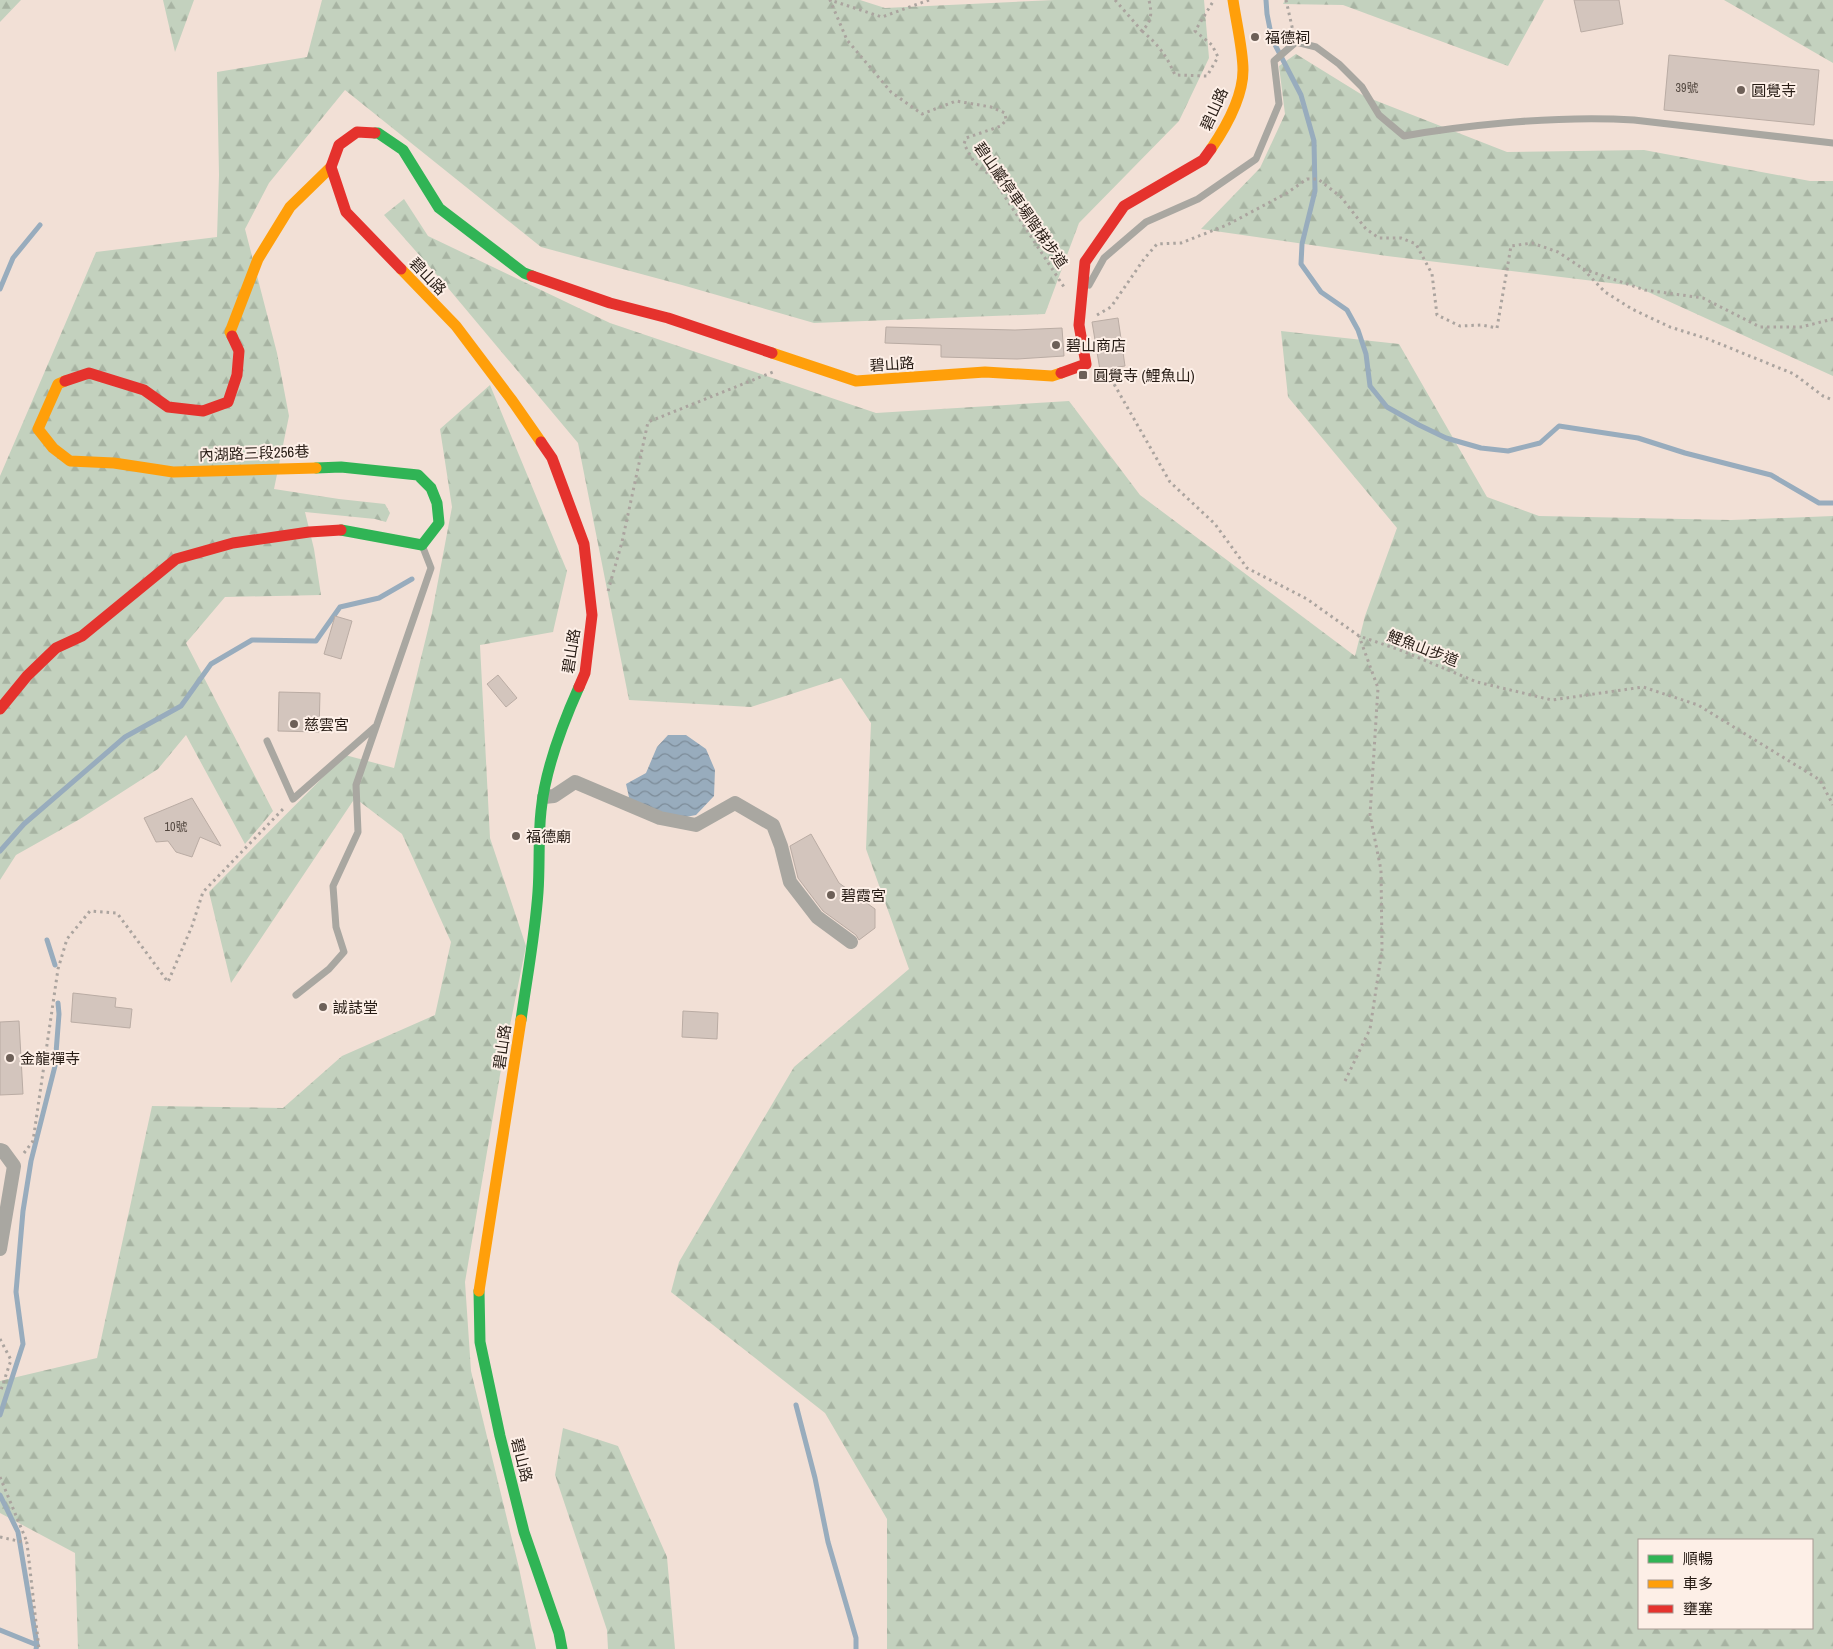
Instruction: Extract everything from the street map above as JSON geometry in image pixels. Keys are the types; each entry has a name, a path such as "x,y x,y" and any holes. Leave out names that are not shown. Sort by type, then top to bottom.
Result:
{"street":[{"name":"碧山路","path":"562,1649 559,1633 524,1532 500,1436 480,1342 479,1287 532,948 538,892 540,811 567,714 585,674 592,615 584,544 552,458 511,399 456,326 346,212 331,167 339,145 357,132 378,133 404,150 439,208 524,273 610,303 668,318 856,381 985,372 1052,376 1086,364 1079,325 1085,262 1124,206 1203,160 1224,130 1240,91 1243,70 1233,0"},
{"name":"內湖路三段256巷","path":"331,167 290,207 258,259 230,332 239,351 237,375 228,402 203,411 168,407 144,390 89,374 58,384 38,429 54,448 70,461 114,463 173,472 341,467 418,475 432,488 437,503 439,523 422,544"},
{"path":"0,709 27,676 56,648 82,636 176,559 233,543 309,532 341,530 422,544"},
{"path":"544,797 554,796 575,782 660,818 696,825 735,803 773,825 781,846 790,882 817,917 852,942"},
{"path":"0,1150 3,1151 14,1166 0,1249"}],"lane":[{"path":"1081,306 1104,258 1146,222 1198,198 1256,159 1278,104 1274,61 1296,42 1316,47 1339,64 1362,87 1379,115 1404,136 1456,128 1560,118 1601,118 1634,120 1833,143"},
{"path":"296,995 329,969 344,952 336,927 333,886 358,832 356,785 431,568 422,544"},
{"path":"267,741 293,799 376,726"}],"path":[{"name":"碧山巖停車場階梯步道","path":"929,0 882,17 830,0 847,40 891,92 922,114 956,101 991,107 1004,113 1006,120 1001,126 966,138 964,144 974,162 992,177 1041,254 1081,306"},
{"path":"1115,0 1142,31 1158,44 1175,75 1207,76 1218,57 1212,45 1195,31 1214,0"},
{"path":"1142,31 1148,24 1152,13 1149,0"},
{"path":"1286,0 1296,42"},
{"path":"1079,325 1111,307 1156,244 1181,243 1227,226 1287,193 1307,179 1318,179 1341,196 1366,229 1379,238 1401,238 1416,244 1432,274 1437,315 1460,326 1482,325 1497,328 1511,246 1532,243 1558,252 1582,268 1605,292 1632,309 1670,327 1708,339 1794,374 1823,396 1833,400"},
{"path":"1582,268 1645,290 1702,298 1760,327 1801,327 1833,319"},
{"path":"628,514 648,422 798,362"},
{"name":"鯉魚山步道","path":"1086,364 1110,377 1170,482 1215,524 1247,568 1307,599 1359,636 1400,650 1478,682 1552,700 1643,688 1698,705 1820,780 1833,804"},
{"path":"1345,1081 1370,1029 1382,950 1382,870 1370,815 1378,688 1359,636"},
{"path":"14,1166 33,1141 58,968 67,939 90,911 118,913 168,982 192,926 203,892 293,799"},
{"path":"0,1339 11,1360 0,1394"},
{"path":"0,1477 26,1543 39,1649"},
{"path":"0,1536 26,1543"}],"green space":[{"path":"0,0 21,0 0,22"},
{"path":"163,0 194,0 175,52"},
{"path":"322,0 860,0 885,8 1054,0 1204,0 1209,58 1179,121 1079,223 1045,314 814,323 541,247 345,90 269,183 245,229 277,353 289,416 274,489 385,504 390,513 386,522 375,519 305,512 314,549 321,595 225,597 186,643 273,811 245,844 186,735 158,769 80,819 16,855 0,880 0,476 96,252 217,237 219,175 217,72 307,57"},
{"path":"1285,0 1544,0 1508,66 1343,5 1283,4"},
{"path":"1724,0 1833,0 1833,63"},
{"path":"1296,54 1364,96 1507,152 1644,150 1810,181 1833,181 1833,376 1635,286 1387,256 1201,229 1260,168 1285,114 1279,66"},
{"path":"404,199 428,236 610,323 876,413 1069,401 1140,495 1355,656 1365,616 1397,528 1288,397 1281,331 1399,344 1487,497 1539,516 1731,520 1833,516 1833,1649 887,1649 887,1519 825,1413 671,1292 679,1262 794,1067 909,969 866,849 871,723 841,678 751,707 629,700 578,443 443,282 384,215"},
{"path":"490,385 567,571 553,632 480,645 490,838 526,946 500,1075 465,1282 471,1371 519,1568 536,1649 78,1649 75,1553 0,1513 0,1381 97,1358 152,1106 283,1108 342,1056 435,1015 451,942 402,834 355,798 231,983 209,892 345,755 394,768 432,613 452,507 440,429"},
{"path":"563,1428 618,1446 667,1557 675,1649 608,1649 607,1630 555,1475"}],"water":[{"path":"668,735 686,735 706,749 715,770 714,796 696,815 670,820 631,806 626,784 646,773 657,747"}],"building":[{"path":"1574,0 1619,0 1623,24 1581,32"},
{"name":"圓覺寺","path":"1669,55 1819,70 1814,125 1664,110"},
{"path":"1118,318 1125,366 1100,370 1092,322"},
{"path":"886,327 1015,330 1062,328 1064,356 1017,359 941,357 941,345 885,343"},
{"path":"335,616 352,621 341,659 324,654"},
{"path":"498,675 517,698 506,707 487,684"},
{"path":"279,692 320,693 319,732 278,731"},
{"path":"192,798 221,846 200,837 192,857 176,852 168,841 156,842 144,818"},
{"name":"碧霞宮","path":"811,834 839,883 875,909 875,928 859,940 856,935 823,911 798,878 790,846"},
{"path":"73,993 116,998 115,1007 132,1009 130,1028 71,1022"},
{"path":"683,1011 718,1013 717,1039 682,1037"},
{"name":"金龍禪寺","path":"19,1021 23,1094 0,1095 0,1022"}],"waterway":[{"path":"1266,0 1272,39 1301,95 1314,141 1315,191 1302,244 1301,264 1321,292 1347,310 1358,330 1366,354 1370,386 1387,407 1446,438 1481,448 1508,451 1540,443 1559,426 1638,438 1685,453 1771,475 1819,503 1833,503"},
{"path":"0,289 13,258 40,225"},
{"path":"0,851 24,824 125,737 181,706 211,664 252,640 316,641 340,607 379,598 412,579"},
{"path":"47,940 55,965"},
{"path":"0,1415 23,1344 16,1292 23,1211 31,1161 55,1066 59,1014 58,1003"},
{"path":"796,1405 815,1478 828,1542 856,1638 856,1649"},
{"path":"0,1495 18,1532 37,1645 36,1649"},
{"path":"0,1630 37,1645"}],"traffic: fast":[{"path":"375,133 378,133 403,150 439,208 524,273 532,276"},
{"path":"316,468 341,467 418,475 431,488 437,503 439,523 422,545 341,530"},
{"path":"521,1020 537,908 540,821 543,795 555,748 579,687"},
{"path":"479,1291 480,1342 500,1436 524,1532 559,1633 562,1649"}],"traffic: slow":[{"path":"1211,149 1233,112 1242,81 1242,54 1233,0"},
{"path":"232,336 230,332 258,259 290,207 331,167"},
{"path":"401,269 456,326 541,442"},
{"path":"772,353 856,381 985,372 1052,376 1061,373"},
{"path":"65,381 58,384 38,429 53,448 70,461 114,463 173,472 316,468"},
{"path":"479,1291 521,1020"}],"traffic: jam":[{"path":"375,133 357,132 339,145 331,167 346,212 401,269"},
{"path":"1061,373 1086,364 1079,325 1085,262 1124,206 1203,160 1211,149"},
{"path":"532,276 610,303 668,318 772,353"},
{"path":"65,381 89,373 144,390 168,407 203,411 228,402 237,375 239,351 232,336"},
{"path":"541,442 552,458 584,544 592,615 585,673 579,687"},
{"path":"0,709 27,676 56,648 82,636 176,559 233,543 309,532 341,530"}],"place":[{"name":"福德祠","path":"1255,37"},
{"name":"圓覺寺","path":"1741,90"},
{"name":"碧山商店","path":"1056,345"},
{"name":"圓覺寺 (鯉魚山)","path":"1083,375"},
{"name":"慈雲宮","path":"294,724"},
{"name":"福德廟","path":"516,836"},
{"name":"碧霞宮","path":"831,895"},
{"name":"誠誌堂","path":"323,1007"},
{"name":"金龍禪寺","path":"10,1058"}]}
